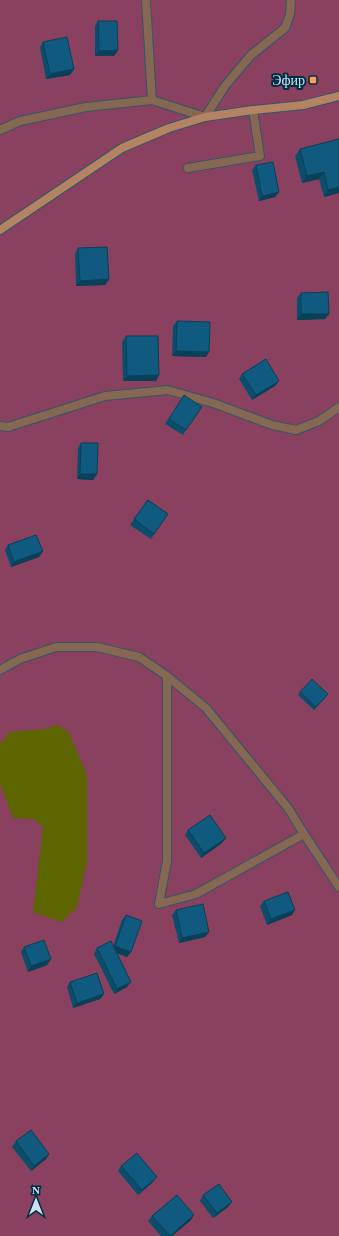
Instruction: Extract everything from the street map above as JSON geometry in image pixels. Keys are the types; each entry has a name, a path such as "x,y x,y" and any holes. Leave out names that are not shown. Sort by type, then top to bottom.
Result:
{"main road":[{"path":"0,230 122,148 169,128 206,117 303,105 339,96"}],"street":[{"path":"146,0 152,100"},
{"path":"0,130 20,121 86,107 152,100 206,117 225,86 251,55 286,28 290,14 291,0"},
{"path":"188,168 260,156 253,110"},
{"path":"0,426 8,427 105,396 168,390 216,404 272,425 296,430 319,421 339,407"},
{"path":"0,670 20,659 56,647 97,647 139,657 167,676 206,708 288,808 339,887"},
{"path":"167,676 167,862 159,904 196,894 304,834"}],"shaded area":[{"path":"0,0 339,0 339,1236 0,1236"},
{"path":"58,725 68,731 87,775 87,861 77,907 62,922 33,912 43,827 34,819 13,818 0,784 0,744 10,732 45,729"}],"building":[{"path":"98,21 117,21 118,50 99,51"},
{"path":"67,37 74,69 50,74 43,42"},
{"path":"339,139 339,187 328,190 324,172 307,176 300,149"},
{"path":"273,162 279,192 262,196 256,165"},
{"path":"107,247 109,279 80,281 78,248"},
{"path":"328,292 329,314 301,314 301,293"},
{"path":"177,321 210,322 209,352 176,351"},
{"path":"126,336 158,336 159,375 127,376"},
{"path":"266,359 279,381 256,395 242,374"},
{"path":"184,395 202,407 186,430 169,419"},
{"path":"81,443 98,443 97,474 80,474"},
{"path":"148,500 168,514 154,534 134,519"},
{"path":"36,535 43,551 14,562 8,545"},
{"path":"312,679 328,694 316,707 300,692"},
{"path":"210,815 226,838 204,853 188,830"},
{"path":"288,892 295,910 271,919 264,901"},
{"path":"203,904 209,932 182,938 176,910"},
{"path":"126,915 142,921 131,952 115,946"},
{"path":"44,940 51,959 31,966 24,947"},
{"path":"111,941 131,982 117,989 97,948"},
{"path":"97,973 104,994 77,1003 70,982"},
{"path":"31,1130 49,1154 34,1166 16,1141"},
{"path":"137,1153 157,1177 142,1190 121,1166"},
{"path":"219,1184 232,1202 217,1213 203,1195"},
{"path":"177,1195 194,1215 170,1236 152,1216"}],"place":[{"name":"Эфир","path":"313,80"}]}
